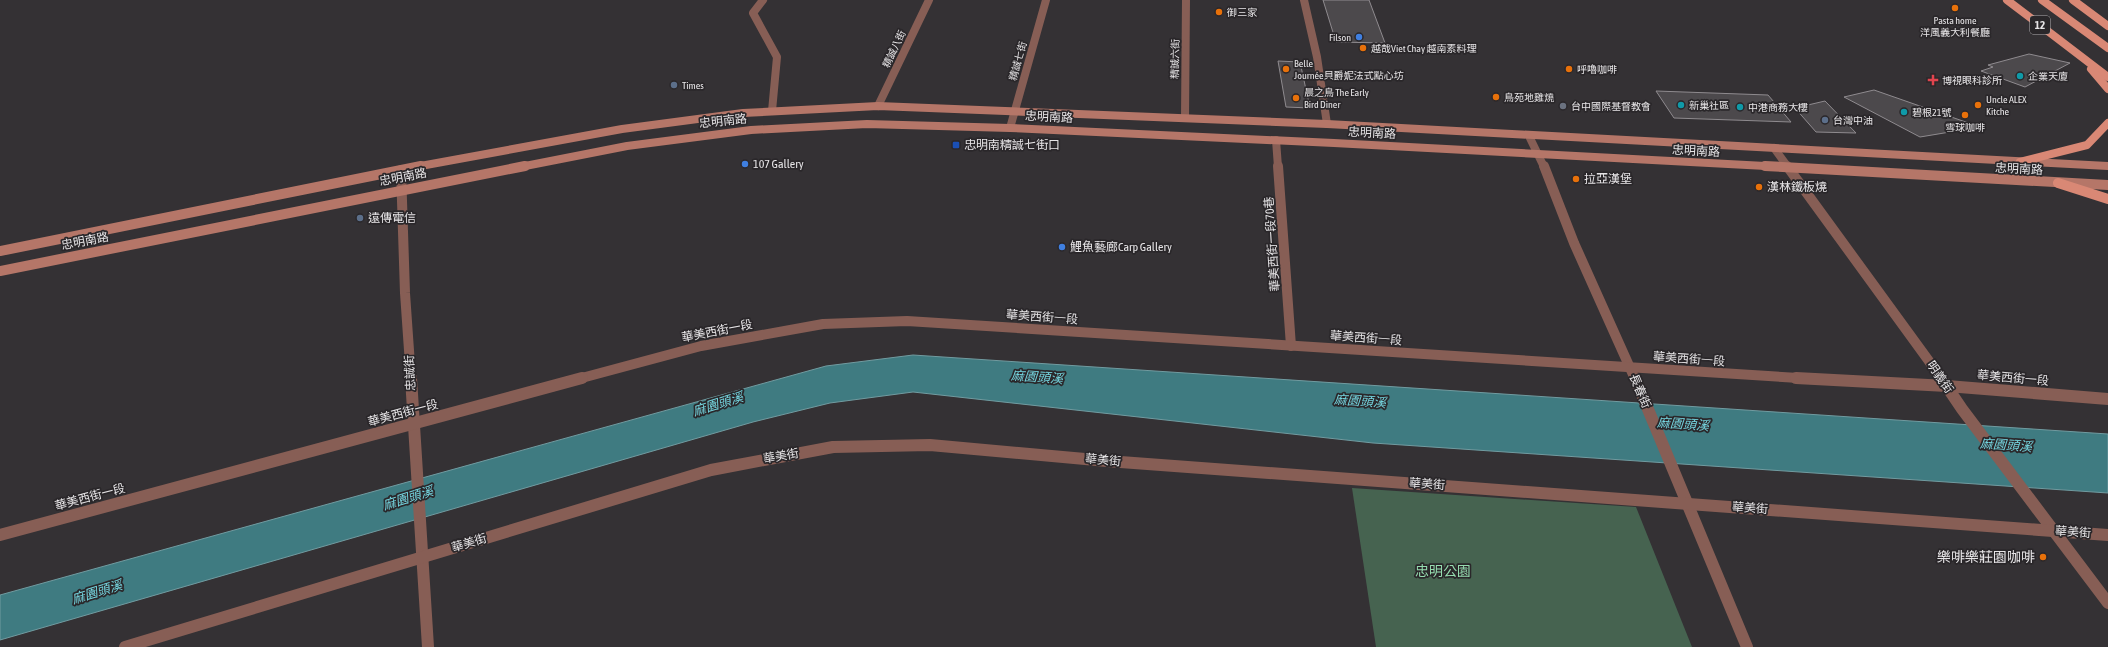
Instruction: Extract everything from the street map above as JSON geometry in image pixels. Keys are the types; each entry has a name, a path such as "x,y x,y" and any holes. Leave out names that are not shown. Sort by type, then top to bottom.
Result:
{"main road":[{"name":"12","path":"2007,0 2108,77"},
{"name":"12","path":"2042,0 2108,48"},
{"path":"2073,0 2108,26"},
{"path":"2073,50 2108,89"},
{"name":"忠明南路","path":"0,251 401,170 622,129 772,111 878,106 1327,124 2108,166"},
{"path":"2020,162 2087,145 2108,123"},
{"name":"忠明南路","path":"0,271 401,189 627,146 751,130 810,126 867,124 1010,128 1276,140 2108,185"},
{"path":"2058,183 2108,199"}],"street":[{"path":"763,0 753,14 777,57 772,111"},
{"name":"精誠八街","path":"878,106 929,0"},
{"name":"精誠七街","path":"1010,128 1046,0"},
{"name":"精誠六街","path":"1185,118 1186,0"},
{"path":"1304,0 1317,57 1327,124"},
{"name":"長春街","path":"1529,136 1539,154 1574,243 1632,373 1747,647"},
{"name":"華美西街一段70巷","path":"1276,140 1291,346"},
{"name":"明義街","path":"1774,148 1947,386 1962,409 2108,604"},
{"name":"忠誠街","path":"401,170 413,424 416,441 428,647"},
{"name":"華美西街一段","path":"0,535 701,346 822,324 906,321 1291,346 1632,373 1947,386 2108,399"},
{"name":"華美街","path":"125,647 422,552 711,470 833,447 930,445 1114,461 2108,535"}],"green space":[{"name":"忠明公園","path":"1352,488 1636,507 1692,647 1376,647"}],"water":[{"name":"麻園頭溪","path":"913,355 2108,434 2108,493 1373,443 913,392 830,403 753,422 0,640 0,595 826,366"}],"building":[{"path":"1323,0 1369,0 1385,43 1336,42"},
{"name":"企業天廈","path":"2029,54 2070,63 2025,87 1981,71 1993,67 1988,65"},
{"path":"1278,61 1300,62 1310,108 1286,107"},
{"name":"碧根21號","path":"1874,90 1980,127 1920,137 1844,97"},
{"name":"中港商務大樓","path":"1656,91 1768,95 1791,122 1674,118"},
{"name":"台灣中油","path":"1825,101 1856,133 1816,132 1795,108"}],"place":[{"name":"Pasta home 洋風義大利餐廳","path":"1955,8"},
{"name":"御三家","path":"1219,12"},
{"name":"Filson","path":"1359,37"},
{"name":"越哉Viet Chay 越南素料理","path":"1363,48"},
{"name":"Belle Journée貝爵妮法式點心坊","path":"1286,69"},
{"name":"呼嚕咖啡","path":"1569,69"},
{"name":"企業天廈","path":"2020,76"},
{"name":"博視眼科診所","path":"1933,80"},
{"name":"Times","path":"674,85"},
{"name":"鳥苑地雞燒","path":"1496,97"},
{"name":"晨之鳥 The Early Bird Diner","path":"1296,98"},
{"name":"新巢社區","path":"1681,105"},
{"name":"Uncle ALEX Kitche","path":"1978,105"},
{"name":"台中國際基督教會","path":"1563,106"},
{"name":"中港商務大樓","path":"1740,107"},
{"name":"碧根21號","path":"1904,112"},
{"name":"雪球咖啡","path":"1965,115"},
{"name":"台灣中油","path":"1825,120"},
{"name":"忠明南精誠七街口","path":"956,145"},
{"name":"107 Gallery","path":"745,164"},
{"name":"拉亞漢堡","path":"1576,179"},
{"name":"漢林鐵板燒","path":"1759,187"},
{"name":"遠傳電信","path":"360,218"},
{"name":"鯉魚藝廊Carp Gallery","path":"1062,247"},
{"name":"樂啡樂莊園咖啡","path":"2043,557"}]}
